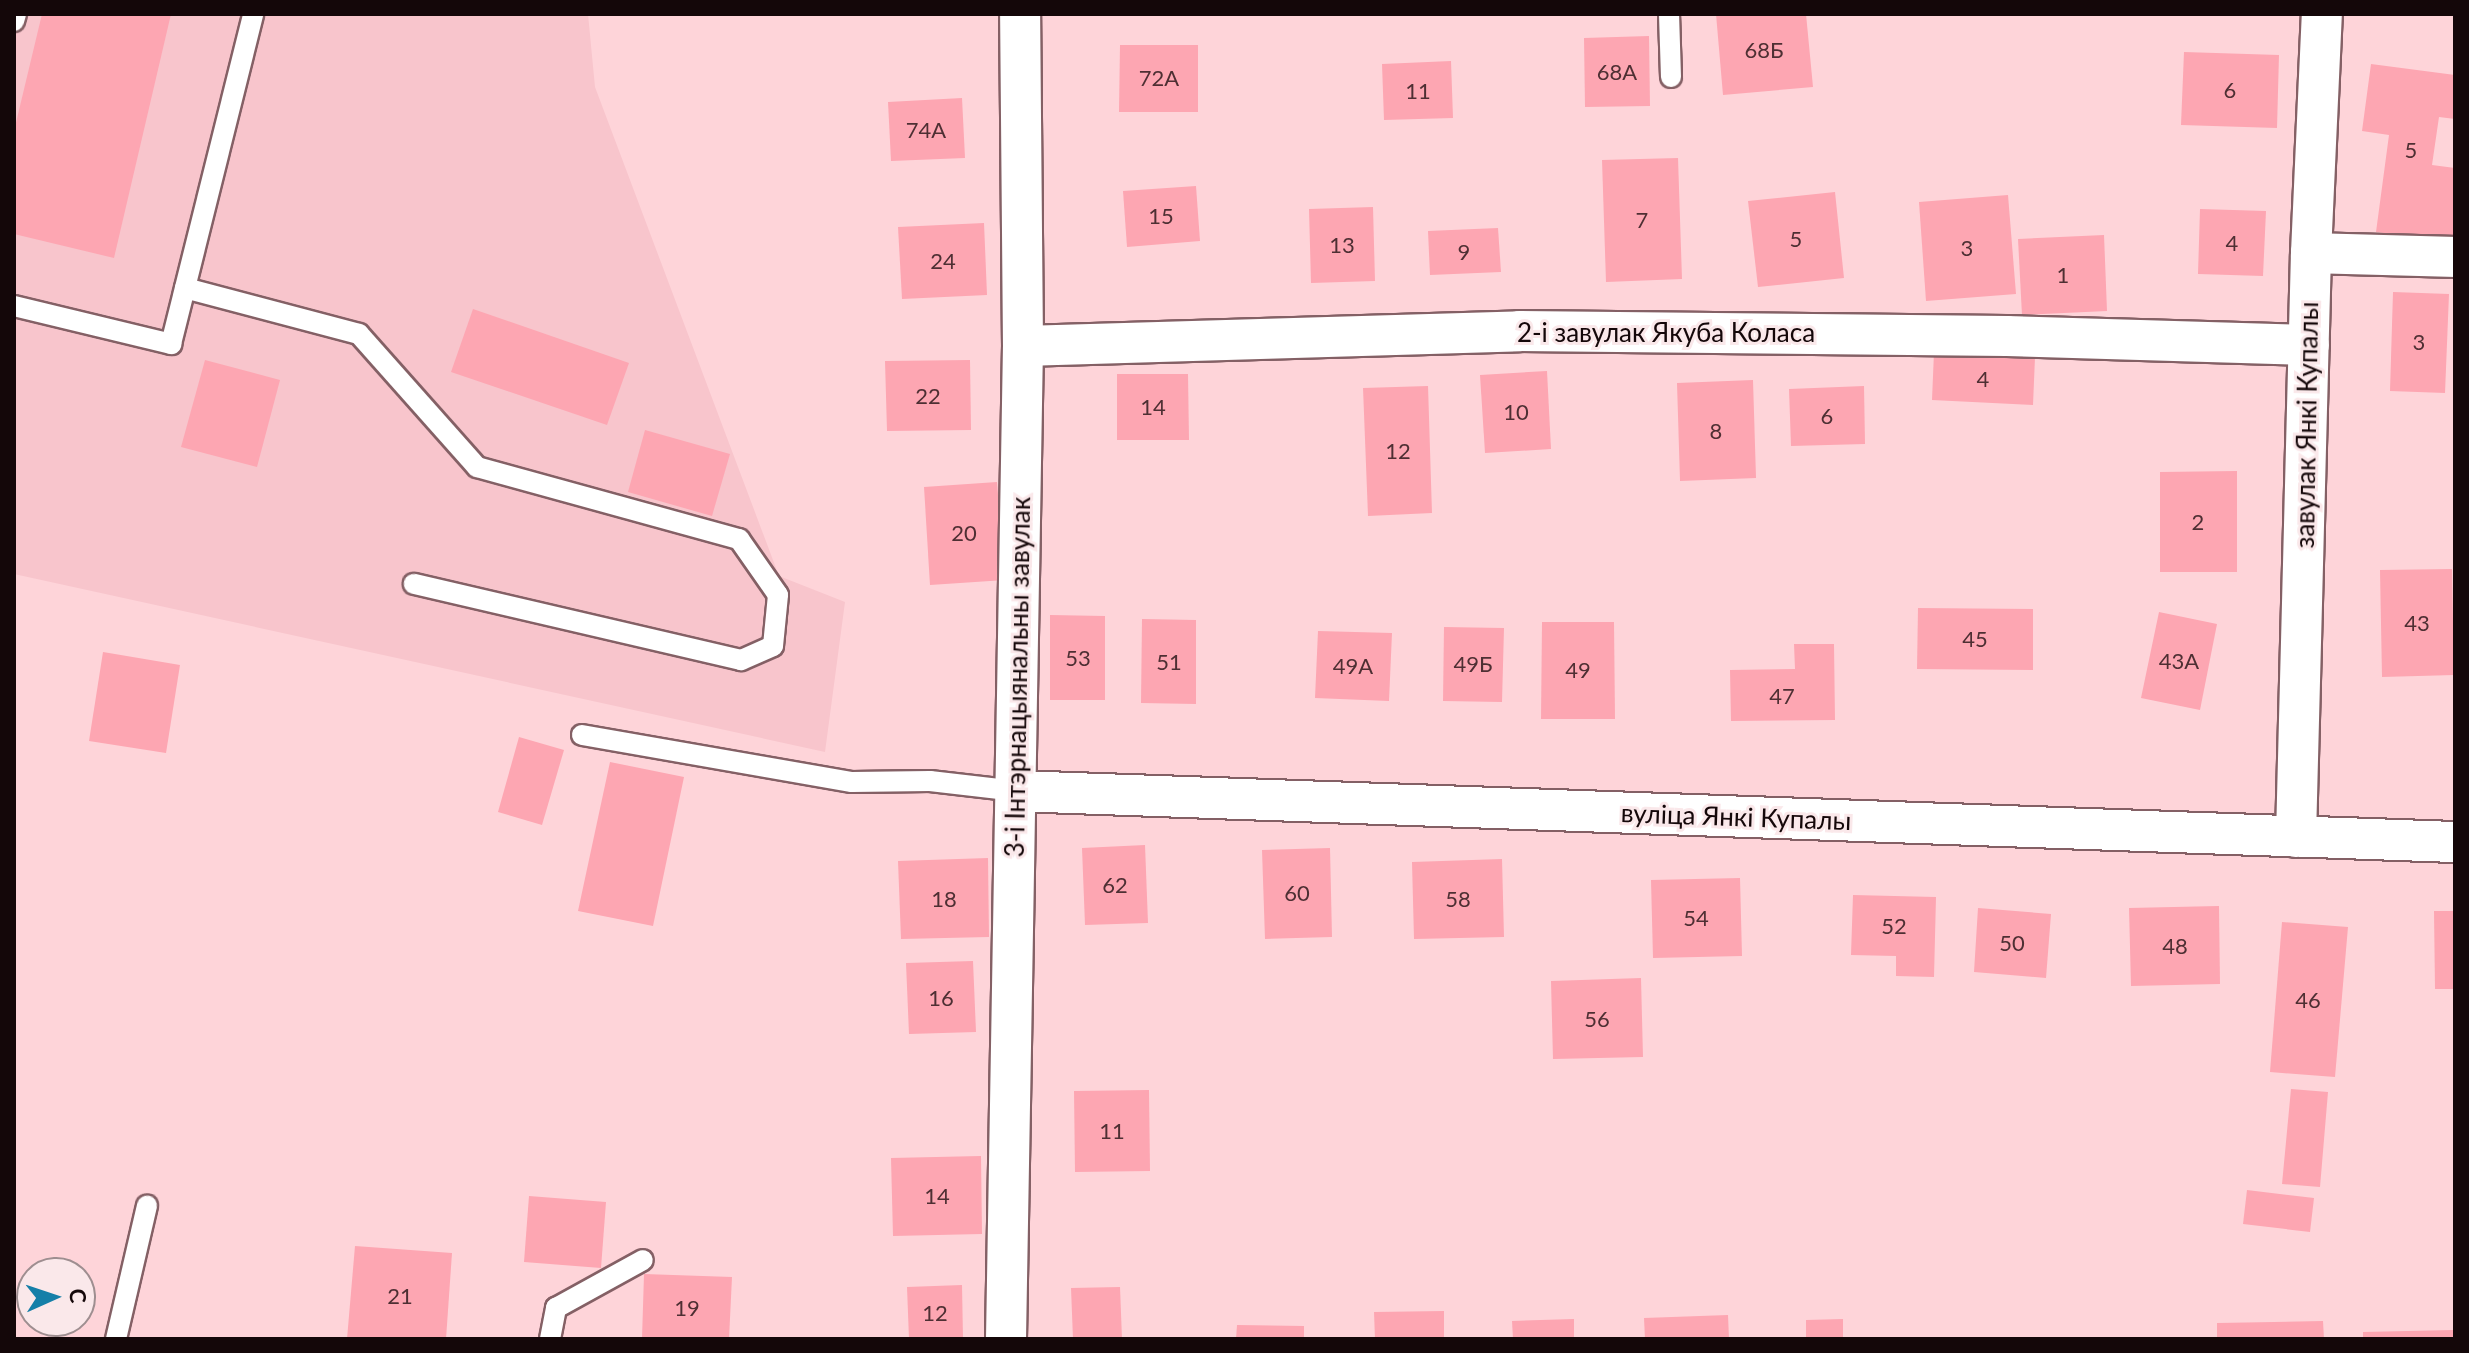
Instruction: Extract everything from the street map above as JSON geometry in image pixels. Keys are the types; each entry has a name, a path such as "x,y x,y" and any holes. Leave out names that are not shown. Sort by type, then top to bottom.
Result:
{"street":[{"name":"3-і Інтэрнацыянальны завулак","path":"1006,1339 1023,346 1020,14"},
{"name":"завулак Янкі Купалы","path":"2296,837 2311,253 2322,14"},
{"path":"2311,253 2455,257"},
{"name":"2-і завулак Якуба Коласа","path":"1023,346 1520,331 2007,336 2309,345"},
{"name":"вуліца Янкі Купалы","path":"1016,791 2455,842"}],"lane":[{"path":"14,21 16,14"},
{"path":"14,306 171,344 253,14"},
{"path":"1669,14 1671,77"},
{"path":"185,288 359,334 477,467 739,539 778,595 773,646 741,660 414,584"},
{"path":"582,735 852,782 930,781 1016,791"},
{"path":"116,1339 147,1206"},
{"path":"550,1339 556,1308 643,1260"}],"shaded area":[{"path":"14,14 588,14 595,87 779,576 845,602 825,752 14,574"}],"building":[{"path":"42,14 171,14 114,258 14,234 14,131"},
{"path":"1716,14 1806,14 1813,87 1723,95"},
{"path":"1649,36 1650,106 1585,107 1584,38"},
{"path":"1120,45 1198,45 1198,112 1119,112"},
{"path":"2184,52 2279,55 2277,128 2181,125"},
{"path":"1451,61 1453,118 1384,120 1382,64"},
{"path":"2371,64 2455,75 2455,119 2439,117 2432,165 2455,168 2455,243 2376,232 2389,135 2362,131"},
{"path":"962,98 965,158 891,161 888,102"},
{"path":"1678,158 1682,279 1606,282 1602,160"},
{"path":"1196,186 1200,241 1127,247 1123,191"},
{"path":"1835,192 1844,278 1758,287 1748,201"},
{"path":"2008,195 2016,294 1926,301 1919,202"},
{"path":"1373,207 1375,281 1311,283 1309,209"},
{"path":"2200,209 2266,211 2263,276 2198,274"},
{"path":"984,223 987,295 902,299 898,227"},
{"path":"1498,228 1501,272 1430,275 1428,231"},
{"path":"2104,235 2107,311 2022,315 2018,239"},
{"path":"2393,292 2449,294 2445,393 2390,391"},
{"path":"473,309 629,363 607,425 451,372"},
{"path":"1934,352 2035,357 2033,405 1932,400"},
{"path":"205,360 280,380 257,467 181,447"},
{"path":"970,360 971,430 887,431 885,361"},
{"path":"1547,371 1551,449 1485,453 1480,375"},
{"path":"1117,374 1188,374 1189,440 1117,440"},
{"path":"1753,380 1756,478 1680,481 1677,383"},
{"path":"1428,386 1432,513 1368,516 1363,388"},
{"path":"1864,386 1865,444 1791,446 1789,389"},
{"path":"645,430 730,454 712,516 628,492"},
{"path":"2237,471 2237,572 2160,572 2160,472"},
{"path":"997,482 1005,580 930,585 924,487"},
{"path":"2452,569 2454,675 2382,677 2380,570"},
{"path":"1918,608 2033,609 2033,670 1917,669"},
{"path":"2159,612 2217,624 2200,710 2141,698"},
{"path":"1050,615 1105,616 1105,700 1050,700"},
{"path":"1142,619 1196,620 1196,704 1141,703"},
{"path":"1542,622 1614,622 1615,719 1541,719"},
{"path":"1444,627 1504,628 1502,702 1443,701"},
{"path":"1318,631 1392,633 1389,701 1315,698"},
{"path":"1794,644 1834,644 1835,720 1731,721 1730,670 1795,669"},
{"path":"103,652 180,665 166,753 89,741"},
{"path":"519,737 564,750 542,825 498,812"},
{"path":"610,762 684,777 653,926 578,911"},
{"path":"1145,845 1148,923 1085,925 1082,848"},
{"path":"1330,848 1332,937 1265,939 1262,850"},
{"path":"988,858 989,937 901,939 898,861"},
{"path":"1502,859 1504,937 1414,939 1412,862"},
{"path":"1740,878 1742,956 1653,958 1651,880"},
{"path":"1853,895 1936,897 1934,977 1896,976 1896,956 1851,955"},
{"path":"2219,906 2220,984 2131,986 2129,908"},
{"path":"1978,908 2051,914 2046,978 1974,972"},
{"path":"2434,911 2455,911 2455,989 2435,989"},
{"path":"2282,922 2348,927 2335,1077 2270,1072"},
{"path":"973,961 976,1032 909,1034 906,963"},
{"path":"1641,978 1643,1057 1553,1059 1551,981"},
{"path":"2291,1089 2328,1092 2320,1187 2282,1184"},
{"path":"1149,1090 1150,1171 1075,1172 1074,1091"},
{"path":"981,1156 982,1234 893,1236 891,1158"},
{"path":"2247,1190 2314,1198 2310,1232 2243,1224"},
{"path":"529,1196 606,1202 601,1268 524,1262"},
{"path":"355,1246 452,1253 446,1339 347,1339"},
{"path":"644,1274 732,1277 729,1339 642,1339"},
{"path":"962,1285 963,1339 909,1339 907,1287"},
{"path":"1120,1287 1122,1339 1073,1339 1071,1288"},
{"path":"1444,1311 1444,1339 1375,1339 1374,1312"},
{"path":"1728,1315 1729,1339 1645,1339 1644,1318"},
{"path":"1574,1319 1574,1339 1513,1339 1512,1321"},
{"path":"1843,1319 1843,1339 1806,1339 1806,1320"},
{"path":"2323,1321 2324,1339 2217,1339 2217,1323"},
{"path":"1237,1325 1304,1326 1304,1339 1236,1339"},
{"path":"2453,1330 2453,1339 2363,1339 2363,1332"}]}
